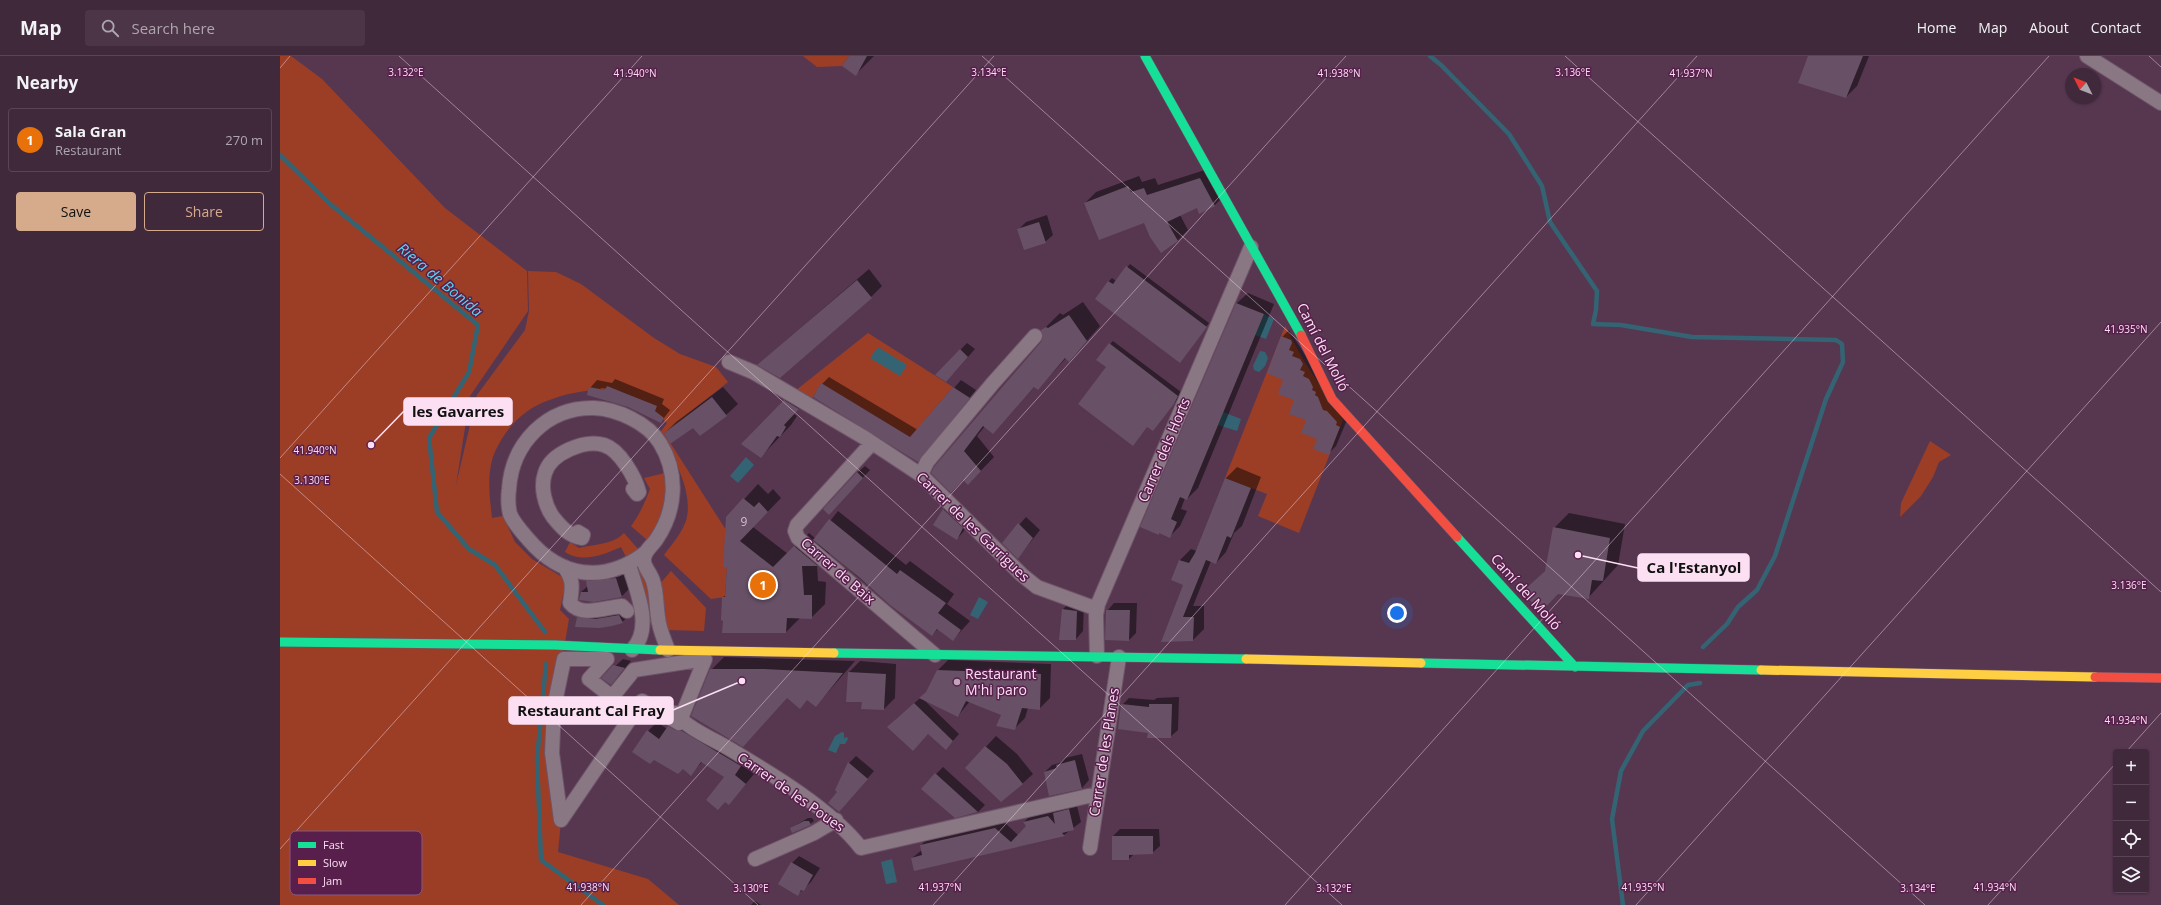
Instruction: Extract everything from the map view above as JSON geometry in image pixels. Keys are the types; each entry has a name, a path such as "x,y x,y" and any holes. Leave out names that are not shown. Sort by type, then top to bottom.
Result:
{"main road":[{"name":"Camí del Molló","path":"1145,56 1251,247 1291,314 1332,399 1575,667"},
{"path":"280,642 555,645 632,650 668,650 704,654 1097,656 2161,678"}],"street":[{"path":"2087,56 2161,103"},
{"name":"Carrer dels Horts","path":"1097,656 1097,609 1251,247"},
{"path":"920,475 927,462 1035,336"},
{"name":"Carrer de les Garrigues","path":"729,362 753,372 872,443 920,475 1037,588 1097,609"},
{"path":"580,408 607,408 643,426 660,442 673,475 673,500 666,522 656,540 645,553 629,565 612,571 586,573 565,568 537,550 510,514 508,497 510,472 518,450 531,433 551,420 580,408"},
{"path":"578,532 583,535 582,538 575,537 564,530 550,513 543,490 545,472 554,461 568,449 587,443 605,445 624,461 636,481 639,492 637,494 633,489"},
{"name":"Carrer de Baix","path":"872,443 797,525 795,531 798,538 935,655"},
{"path":"645,553 644,562 653,579 657,596 661,632 668,650"},
{"path":"629,565 637,590 642,617 640,637 632,650"},
{"path":"565,568 572,578 573,587 570,603 574,608 584,611 622,606 627,611"},
{"path":"704,654 705,659 679,723 642,701 561,820 552,753 554,707 564,659 607,659 590,679 612,697 634,670 704,654"},
{"name":"Carrer de les Planes","path":"1090,848 1119,657"},
{"name":"Carrer de les Poues","path":"681,718 757,766 836,820 860,848 1097,794"},
{"path":"755,859 814,833 836,820"}],"shaded area":[{"path":"280,56 291,56 322,79 445,208 527,271 528,311 470,396 456,485 477,395 525,330 529,311 528,271 556,272 581,284 654,338 680,354 716,367 728,382 664,433 726,530 724,567 727,567 725,597 711,599 664,555 683,527 687,517 688,506 684,484 676,463 659,434 667,423 652,409 628,394 611,390 599,390 585,391 558,397 534,407 525,413 505,434 497,447 490,467 489,489 492,518 503,516 515,542 532,559 562,577 565,585 560,610 569,619 554,707 561,821 558,852 648,879 679,905 280,905"},
{"path":"803,56 849,56 842,66 817,67"},
{"path":"1285,326 1304,361 1343,420 1299,533 1258,516 1267,494 1225,478"},
{"path":"868,333 953,387 924,421 927,447 821,384 811,400 795,391"},
{"path":"1930,441 1951,455 1939,462 1933,477 1921,496 1900,517 1901,503"},
{"path":"665,473 666,490 663,508 652,533 647,540 631,526 642,508 650,489 644,478"},
{"path":"624,533 638,549 626,557 621,547 601,555 586,558 572,556 565,552 570,542 579,548 603,544 620,537"},
{"path":"639,570 642,571 651,594 671,571 706,608 704,631 666,630 652,618 648,629 646,600 636,573"}],"water":[{"path":"1264,314 1274,319 1266,339 1255,335"},
{"path":"878,347 907,365 900,376 870,358"},
{"path":"1260,351 1265,352 1268,358 1265,366 1259,372 1254,370 1253,366"},
{"path":"1223,412 1241,419 1237,431 1218,425"},
{"path":"746,457 754,465 738,483 730,476"},
{"path":"979,597 988,602 978,619 970,615"},
{"path":"842,732 844,733 844,738 847,737 848,739 845,744 840,744 836,753 828,750 835,736"},
{"path":"892,859 897,882 886,884 881,862"}],"building":[{"path":"849,56 867,56 856,76 842,66"},
{"path":"1808,56 1863,56 1846,98 1798,83"},
{"path":"1200,178 1215,206 1199,214 1197,208 1167,222 1178,241 1161,253 1150,237 1144,223 1099,240 1084,203 1128,186 1131,192 1144,188 1147,195"},
{"path":"1039,222 1046,243 1024,250 1017,229"},
{"path":"1126,266 1207,327 1180,363 1095,299 1108,281 1113,284"},
{"path":"857,280 872,298 780,378 757,365"},
{"path":"1236,303 1264,314 1187,500 1180,497 1171,519 1177,522 1170,538 1159,533 1159,535 1140,527"},
{"path":"1069,315 1087,341 1069,362 1065,358 1038,390 1034,387 993,434 983,426 964,451 981,471 968,485 963,480 951,493 931,473 934,467 1041,342 1043,337 1041,330 1046,327 1048,328"},
{"path":"1281,336 1291,340 1292,343 1289,350 1294,352 1292,356 1300,359 1303,364 1300,370 1305,372 1303,376 1309,379 1313,387 1312,390 1316,392 1315,395 1318,397 1323,410 1327,411 1337,422 1336,425 1340,427 1329,455 1313,449 1317,439 1301,433 1306,420 1289,414 1294,400 1278,394 1283,380 1267,373"},
{"path":"1109,343 1178,396 1174,404 1153,431 1147,427 1133,446 1078,404 1106,367 1096,360"},
{"path":"960,349 968,357 946,382 935,375"},
{"path":"821,383 910,437 953,387 970,398 918,462 813,397"},
{"path":"607,386 657,406 655,411 664,418 661,423 628,407 587,395 589,387 605,390"},
{"path":"712,397 727,416 700,436 693,428 670,444 664,433"},
{"path":"784,400 799,409 784,425 786,427 780,437 777,436 761,458 741,444"},
{"path":"857,472 863,478 829,515 823,509"},
{"path":"1225,478 1251,488 1231,538 1227,536 1216,564 1206,560 1183,617 1194,617 1193,641 1161,642 1183,585 1171,580 1179,560 1189,563 1195,553"},
{"path":"743,498 754,507 759,502 768,512 740,541 773,567 794,546 818,566 802,566 804,595 812,595 812,619 787,618 786,633 722,633 722,597 725,597 727,567 723,567 726,517"},
{"path":"943,509 963,528 957,540 933,525"},
{"path":"829,519 897,574 900,570 946,603 938,613 961,630 953,641 937,629 932,636 890,605 860,578 813,540"},
{"path":"1018,523 1033,538 1018,559 1002,543"},
{"path":"1553,527 1610,538 1603,581 1592,580 1589,599 1558,594 1541,612 1522,592 1545,571"},
{"path":"616,578 622,597 594,602 579,600 581,592 588,592 586,581"},
{"path":"1062,609 1077,611 1076,640 1059,640"},
{"path":"1106,610 1130,610 1129,641 1105,640"},
{"path":"619,615 623,623 600,628 575,627 577,617 595,619"},
{"path":"613,665 625,668 611,685 601,678"},
{"path":"710,669 764,669 843,673 816,707 807,700 800,709 787,698 743,747 691,716"},
{"path":"937,670 1041,674 1040,710 1022,708 1015,730 996,726 1001,715 966,701 958,717 919,698 926,692"},
{"path":"848,672 886,674 884,710 861,709 862,702 846,702"},
{"path":"914,703 953,741 946,750 928,734 913,751 887,727"},
{"path":"1121,704 1149,707 1149,704 1172,704 1171,738 1147,738 1148,733 1118,729"},
{"path":"668,726 675,730 682,731 741,766 735,775 746,784 729,805 725,802 718,810 706,800 724,777 701,762 691,776 683,769 678,774 654,760 650,764 632,752 647,730 659,739"},
{"path":"985,746 1007,764 1023,784 1001,802 965,768"},
{"path":"1075,760 1082,789 1049,796 1044,772 1057,768 1056,765"},
{"path":"848,762 868,779 839,812 828,803 837,792 835,790"},
{"path":"935,773 978,812 955,818 921,789"},
{"path":"1069,809 1074,830 1062,833 1065,836 914,871 911,858 922,855 920,845 995,828 1011,842 1026,826 1023,822 1048,816 1055,824 1053,813"},
{"path":"804,821 809,821 811,825 792,833 790,828"},
{"path":"1112,836 1153,836 1153,854 1129,855 1129,860 1112,860"},
{"path":"791,862 813,875 804,891 801,890 798,896 778,884"}],"waterway":[{"path":"1430,56 1441,65 1509,134 1542,186 1550,222 1597,291 1596,310 1593,324 1621,325 1692,337 1836,340 1842,344 1843,362 1826,399 1775,556 1757,590 1738,607 1727,624 1703,647"},
{"name":"Riera de Bonida","path":"280,155 329,203 478,325 469,372 429,438 437,512 469,549 495,565 545,632"},
{"path":"546,664 537,759 541,860 603,905"},
{"path":"1623,905 1612,819 1621,771 1643,731 1688,685 1700,683"}],"traffic: fast":[{"path":"1145,56 1301,335"},
{"path":"1457,537 1575,667"},
{"path":"280,642 555,645 660,650"},
{"path":"834,653 1246,659"},
{"path":"1421,663 1761,670"}],"traffic: slow":[{"path":"660,650 834,653"},
{"path":"1246,659 1421,663"},
{"path":"1761,670 2095,677"}],"traffic: jam":[{"path":"1301,335 1332,399 1457,537"},
{"path":"2095,677 2161,678"}],"place":[{"name":"les Gavarres","path":"371,445"},
{"name":"Ca l'Estanyol","path":"1578,555"},
{"name":"Sala Gran","path":"763,585"},
{"name":"Restaurant Cal Fray","path":"742,681"},
{"name":"Restaurant M'hi paro","path":"957,682"}]}
